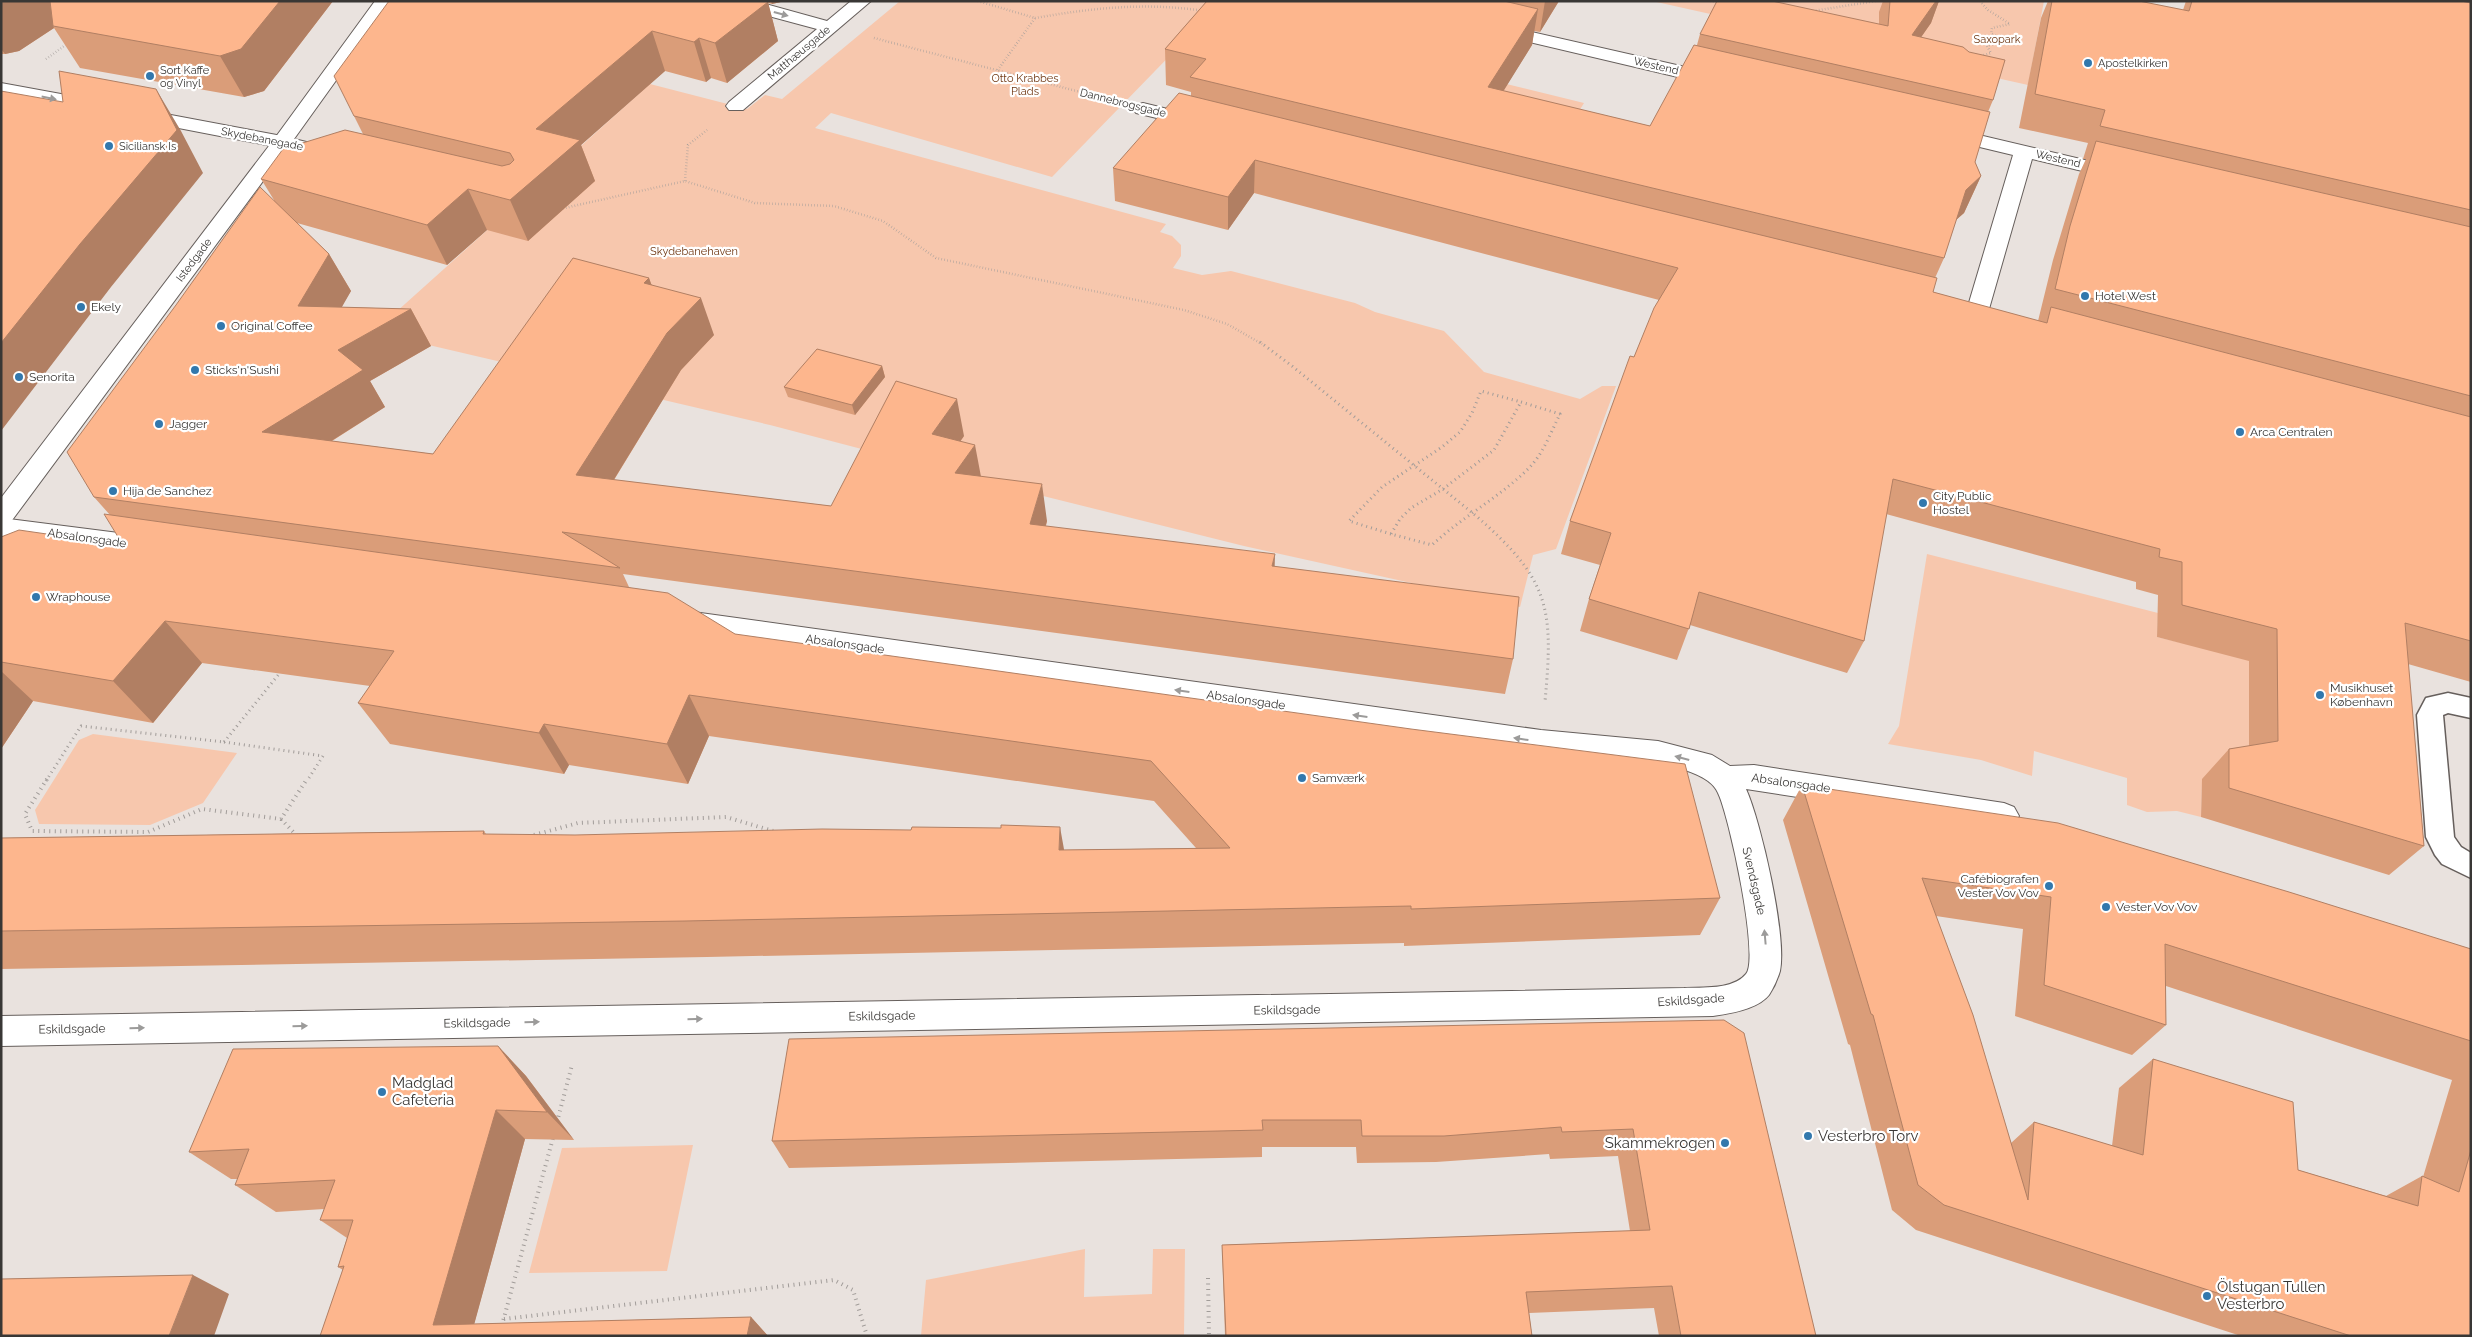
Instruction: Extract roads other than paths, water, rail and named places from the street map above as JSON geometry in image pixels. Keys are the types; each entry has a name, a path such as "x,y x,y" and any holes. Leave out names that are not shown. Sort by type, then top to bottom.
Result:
{"street":[{"name":"Istedgade","path":"1,516 282,142 384,1"},
{"path":"734,1 830,27"},
{"name":"Matthæusgade","path":"736,106 862,1"},
{"name":"Westend","path":"1483,26 1734,84"},
{"name":"Skydebanegade","path":"2,89 282,142 349,158"},
{"name":"Dannebrogsgade","path":"1143,109 1221,128"},
{"name":"Westend","path":"1927,129 2141,179"},
{"name":"Westend","path":"1976,316 2024,151"},
{"name":"Absalonsgade","path":"1,527 182,551"},
{"name":"Absalonsgade","path":"663,618 1541,742 1663,753 1701,763 1726,779 1736,776 1754,777 1954,807 2028,821"},
{"name":"Svendsgade","path":"1726,779 1734,793 1762,912 1767,958 1758,984"},
{"name":"Eskildsgade","path":"1,1031 1684,1003 1716,1001 1741,995 1758,984"}],"lane":[{"path":"2471,708 2441,703 2435,705 2430,715 2440,837 2445,849 2459,861 2471,866"}],"place":[{"name":"Apostelkirken","path":"2088,63"},
{"name":"Sort Kaffe og Vinyl","path":"150,76"},
{"name":"Siciliansk Is","path":"109,146"},
{"name":"Hotel West","path":"2085,296"},
{"name":"Ekely","path":"81,307"},
{"name":"Original Coffee","path":"221,326"},
{"name":"Sticks'n'Sushi","path":"195,370"},
{"name":"Senorita","path":"19,377"},
{"name":"Jagger","path":"159,424"},
{"name":"Arca Centralen","path":"2240,432"},
{"name":"Hija de Sanchez","path":"113,491"},
{"name":"City Public Hostel","path":"1923,503"},
{"name":"Wraphouse","path":"36,597"},
{"name":"Musikhuset København","path":"2320,695"},
{"name":"Samværk","path":"1302,778"},
{"name":"Cafébiografen Vester Vov Vov","path":"2049,886"},
{"name":"Vester Vov Vov","path":"2106,907"},
{"name":"Madglad Cafeteria","path":"382,1092"},
{"name":"Vesterbro Torv","path":"1808,1136"},
{"name":"Skammekrogen","path":"1725,1143"},
{"name":"Ölstugan Tullen Vesterbro","path":"2207,1296"}],"park label":[{"name":"Saxopark","path":"1997,39"},
{"name":"Otto Krabbes Plads","path":"1025,84"},
{"name":"Skydebanehaven","path":"694,251"}]}
